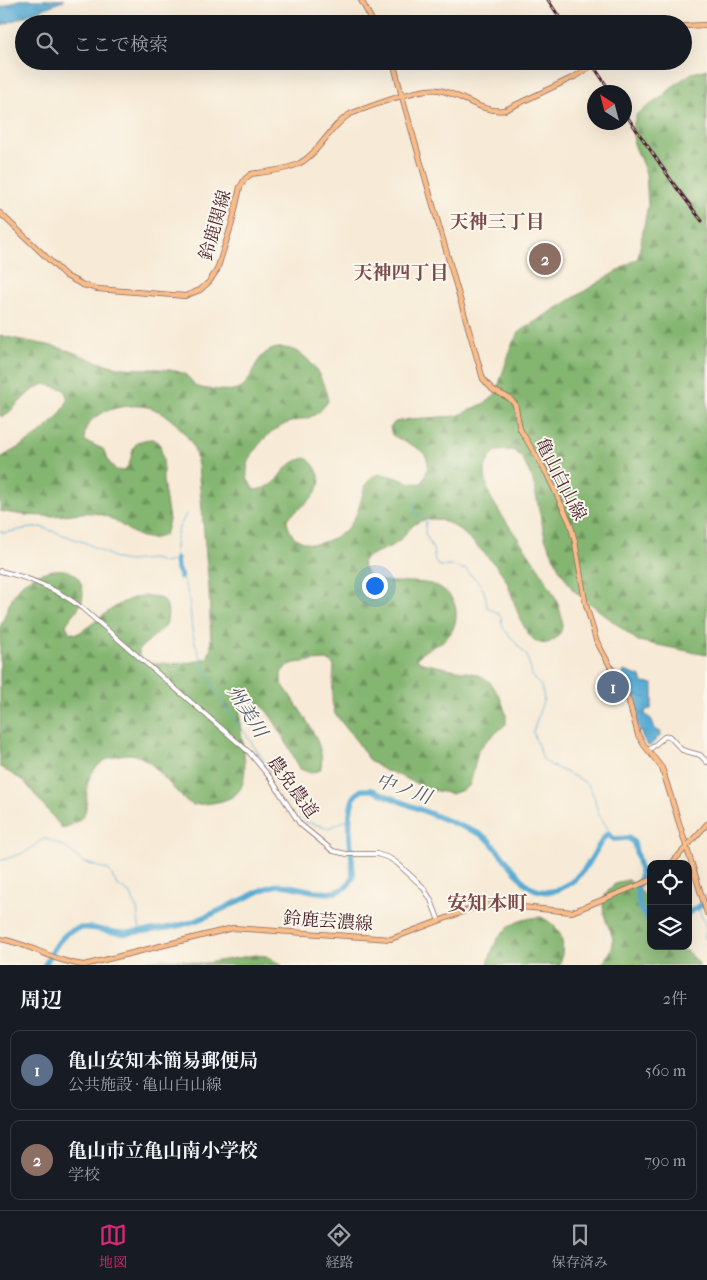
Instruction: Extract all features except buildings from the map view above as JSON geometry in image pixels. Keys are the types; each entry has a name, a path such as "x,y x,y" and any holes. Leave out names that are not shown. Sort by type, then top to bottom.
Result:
{"main road":[{"path":"361,0 369,15"},
{"path":"692,26 707,25"},
{"name":"亀山白山線","path":"395,70 484,379 493,390 509,398 515,404 520,429 547,474 570,523 585,602 596,640 633,709 638,735 662,768 707,911"},
{"name":"鈴鹿関線","path":"0,213 66,276 82,285 185,296 200,290 209,282 217,270 232,223 240,187 245,179 251,174 298,165 306,160 340,120 350,114 421,91 437,90 501,111 523,102 585,70"},
{"path":"675,860 707,824"},
{"name":"鈴鹿芸濃線","path":"0,939 12,941 71,964 84,965 233,928 391,939 481,905 493,904 572,912 647,881"}],"street":[{"name":"農免農道","path":"0,571 40,582 56,590 82,608 249,752 271,779 300,824 333,851 347,854 383,855 397,863 423,887 431,900 439,920"},
{"path":"649,750 664,737 669,736 682,750 700,755 707,762"}],"green space":[{"path":"707,69 707,655 638,641 573,590 559,568 545,538 533,480 521,456 513,450 496,451 485,468 489,493 550,588 559,609 562,626 556,638 546,643 537,642 529,635 517,612 506,580 484,553 465,534 450,524 433,519 419,522 411,527 395,544 369,556 362,562 367,573 376,579 388,582 417,582 443,589 452,599 456,610 456,621 451,632 444,640 422,653 417,660 422,663 476,674 489,681 500,697 506,714 506,724 486,741 478,751 470,785 452,794 428,789 392,772 385,771 370,761 335,714 332,701 334,665 327,660 310,661 294,663 286,667 281,673 281,682 302,713 315,737 322,760 320,770 311,773 300,769 281,732 268,713 256,702 248,701 242,704 240,716 245,772 239,791 232,797 218,802 193,805 185,800 155,767 146,760 128,754 121,755 107,759 96,768 87,787 84,814 71,825 62,828 24,781 0,767 0,629 6,612 22,584 44,572 62,570 77,576 83,591 81,603 66,625 69,632 77,634 124,602 144,596 156,597 164,601 166,605 168,613 166,626 139,649 139,655 146,663 186,663 208,657 211,647 209,589 198,465 194,448 177,424 154,409 134,406 121,407 109,410 90,422 85,430 85,441 103,449 109,462 116,470 124,471 128,466 135,445 139,442 154,439 160,445 169,520 165,535 156,538 140,536 111,519 97,514 40,516 0,511 0,458 29,441 49,426 57,418 68,399 64,389 44,384 31,391 5,416 0,416 0,335 60,348 118,367 175,371 186,375 196,386 216,390 237,390 243,387 260,359 274,349 285,348 302,354 309,360 319,375 328,401 312,416 281,426 269,435 257,447 249,461 247,478 254,490 269,486 294,462 306,458 309,460 316,469 319,484 312,498 287,519 288,525 293,535 301,541 312,544 326,541 340,535 349,526 355,517 368,481 374,476 379,474 422,483 427,472 428,464 426,457 417,448 392,435 390,427 395,422 410,419 457,416 487,402 496,393 513,342 520,331 638,258 648,205 646,173 634,144 632,128 637,114 692,73"},
{"path":"628,880 643,893 647,901 647,950 684,950 700,965 601,965 607,958 613,944 603,910 604,897 610,888"},
{"path":"541,917 554,926 561,936 560,965 488,965 495,945 505,930 520,921"},
{"path":"255,955 266,956 282,965 134,965 149,960 169,959 199,964"}],"water":[{"path":"19,0 65,0 28,15 15,15 15,20 0,26 0,8"},
{"path":"624,671 641,677 643,683 653,684 651,709 646,710 645,714 652,720 656,731 660,731 660,736 650,746 648,746 639,728 633,706 634,695 623,674"}],"waterway":[{"path":"414,502 415,514 423,517 426,521 425,533 433,549 435,562 440,566 453,566 467,570 483,590 487,607 499,614 503,628 527,656 533,678 541,686 544,698 533,732 543,759 552,766 580,779 588,785 594,796 598,813 614,839"},
{"path":"0,531 4,533 41,527 86,543 117,559 128,561 153,559 166,563 176,559 175,546 177,535 187,513"},
{"name":"州美川","path":"176,559 177,569 181,577"},
{"name":"州美川","path":"181,577 188,596 195,641 211,681 225,707 306,822 329,828 351,818"},
{"name":"中ノ川","path":"45,965 56,945 64,936 80,928 94,928 122,933 165,928 183,925 200,919 273,886 282,885 327,893 346,887 353,877 350,814 355,795 362,790 372,790 478,833 488,839 525,883 534,889 543,891 560,889 575,879 588,864 607,834 614,839 629,838 634,843 641,873 637,891 640,908 647,918"},
{"path":"0,861 26,852 44,838 65,847 83,862 109,870 117,885 131,894 137,909 140,932"},
{"name":"中ノ川","path":"692,911 707,902"},
{"path":"698,908 707,929 704,939"},
{"path":"706,943 707,947"}],"railway":[{"path":"548,0 558,15"},
{"path":"596,70 606,85"},
{"path":"632,124 702,221"}],"place":[{"name":"亀山市立亀山南小学校","path":"545,259"},
{"name":"亀山安知本簡易郵便局","path":"613,687"}],"district":[{"name":"天神三丁目","path":"497,221"},
{"name":"天神四丁目","path":"401,272"},
{"name":"安知本町","path":"487,903"}]}
